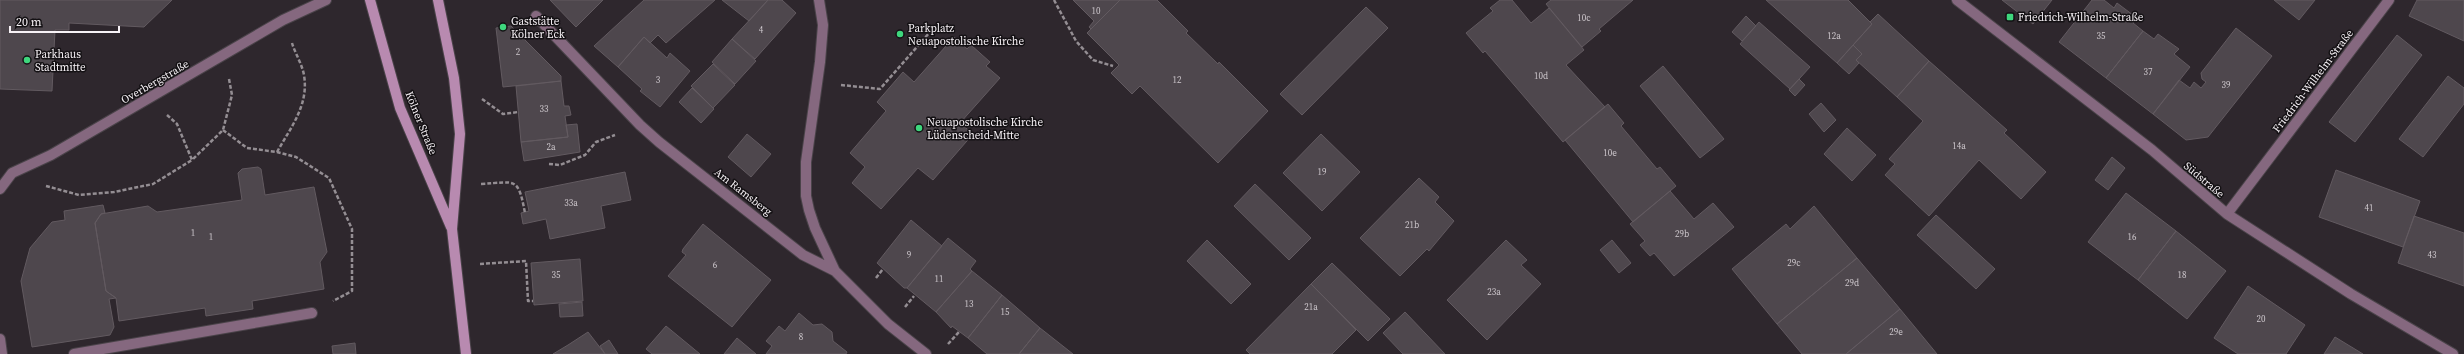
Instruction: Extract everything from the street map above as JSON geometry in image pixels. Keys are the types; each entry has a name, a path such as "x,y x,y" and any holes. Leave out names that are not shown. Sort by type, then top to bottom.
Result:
{"main road":[{"name":"Kölner Straße","path":"370,0 400,108 452,229"},
{"name":"Kölner Straße","path":"438,0 454,78 460,134 452,229 466,354"}],"street":[{"name":"Overbergstraße","path":"0,189 12,173 51,155 215,61 283,20 326,0"},
{"name":"Am Ramsberg","path":"819,0 823,25 806,162 806,196 815,228 834,271"},
{"name":"Südstraße","path":"1957,0 2152,150 2227,214 2351,294 2453,354"},
{"name":"Friedrich-Wilhelm-Straße","path":"2227,214 2389,0"},
{"name":"Am Ramsberg","path":"536,16 640,125 803,255 834,271 888,324 926,354"},
{"path":"74,354 312,313"},
{"path":"0,339 2,354"}],"path":[{"path":"1054,0 1076,41 1093,60 1113,66"},
{"path":"277,152 301,110 304,95 304,74 283,20"},
{"path":"817,83 880,89 930,32"},
{"path":"12,173 79,195 114,192 153,184 192,160 223,130 232,94 228,72 215,61"},
{"path":"149,99 177,124 192,160"},
{"path":"502,114 518,112"},
{"path":"549,164 570,162 585,156 596,142 640,125"},
{"path":"223,130 247,148 277,152 296,158 329,178 352,229 352,291 312,313"},
{"path":"456,186 512,183 520,189 525,213"},
{"path":"456,265 526,261 528,301 533,301"}],"building":[{"name":"Parkhaus Stadtmitte","path":"0,0 172,0 144,27 69,23 69,30 55,30 52,91 0,89"},
{"path":"550,0 603,0 576,27"},
{"path":"644,0 715,0 666,43 658,35 650,43 644,37 618,67 594,46"},
{"path":"722,0 768,0 749,21"},
{"path":"768,0 782,0 796,13 755,59 732,39"},
{"path":"1073,0 1120,0 1091,29 1089,27 1094,21"},
{"path":"1120,0 1157,0 1188,31 1186,33 1218,64 1219,62 1268,111 1218,163 1140,86 1132,94 1111,73 1119,65 1087,33"},
{"path":"1500,0 1512,0 1531,23 1549,8 1584,50 1566,65 1605,107 1563,142 1485,51 1483,53 1466,33 1493,11 1490,8"},
{"path":"1551,0 1633,0 1599,29 1601,31 1582,47 1546,4"},
{"path":"1766,0 1848,0 1872,24 1837,63"},
{"path":"2002,0 2052,0 2033,24"},
{"path":"2092,0 2104,0 2114,8 2117,3 2137,18 2133,23 2143,31 2106,78 2059,42"},
{"path":"2274,0 2315,0 2299,20"},
{"path":"2417,0 2464,0 2464,41 2409,16"},
{"path":"1366,7 1388,28 1302,115 1280,94"},
{"path":"1878,14 1929,61 1897,97 1856,60 1862,54 1853,45 1872,24 1870,22"},
{"path":"1746,16 1756,26 1742,41 1732,32"},
{"path":"1759,22 1810,67 1790,89 1740,44"},
{"path":"511,26 561,76 561,81 503,87 496,28"},
{"path":"2236,28 2272,56 2208,137 2186,140 2153,114 2179,80 2190,88 2194,82 2201,88 2206,82 2202,79 2201,73"},
{"path":"2143,31 2154,39 2158,34 2179,49 2174,54 2190,67 2153,114 2106,78"},
{"path":"2397,35 2422,55 2355,142 2329,122"},
{"path":"644,37 667,58 670,53 690,71 660,107 640,91 642,89 618,67"},
{"name":"Neuapostolische Kirche Lüdenscheid-Mitte","path":"954,37 967,49 971,45 990,62 986,66 1000,78 960,123 973,134 933,180 918,168 881,209 852,183 865,167 850,153 886,111 877,102 903,72 914,82"},
{"path":"732,39 756,61 735,84 712,62"},
{"path":"1853,45 1862,54 1856,60 1859,63 1849,74 1837,63"},
{"path":"1929,61 2007,130 2004,133 2046,172 2021,199 1979,160 1929,216 1885,175 1895,164 1889,159 1923,121 1897,97"},
{"path":"713,64 735,85 713,108 691,86"},
{"path":"1663,66 1724,139 1700,158 1640,86"},
{"path":"2448,76 2464,88 2464,104 2423,157 2399,139"},
{"path":"1799,79 1805,85 1795,96 1789,90"},
{"path":"561,81 564,106 569,106 571,115 565,116 568,137 521,142 516,86"},
{"path":"692,88 714,109 701,123 679,102"},
{"path":"1821,103 1836,120 1824,132 1809,114"},
{"path":"1608,104 1624,123 1621,126 1657,169 1660,167 1676,186 1633,222 1565,140"},
{"path":"577,124 580,152 524,161 521,142 568,137 566,125"},
{"path":"1847,128 1876,155 1852,181 1824,154"},
{"path":"747,134 771,154 751,177 728,157"},
{"path":"1321,134 1360,172 1322,211 1283,173"},
{"path":"2112,157 2125,168 2108,190 2095,180"},
{"path":"258,167 261,169 265,195 314,187 327,252 320,262 324,289 252,301 253,309 206,316 205,308 119,321 116,298 106,291 95,223 101,214 148,206 157,212 242,200 238,173 242,169"},
{"path":"2336,170 2420,201 2403,247 2319,217"},
{"path":"625,172 631,200 601,206 605,228 550,239 546,219 523,224 521,213 529,211 525,192"},
{"path":"1419,178 1439,197 1435,202 1454,221 1429,251 1427,249 1400,276 1360,238"},
{"path":"1255,184 1311,238 1289,260 1234,206"},
{"path":"1670,191 1694,219 1713,203 1734,227 1674,276 1654,253 1650,256 1640,245 1645,241 1630,224"},
{"path":"2126,193 2176,231 2138,280 2088,242"},
{"path":"103,205 105,213 101,214 95,223 106,291 116,298 109,299 114,327 110,335 32,347 21,281 30,248 52,222 65,220 64,211"},
{"path":"1814,206 1857,258 1777,324 1732,269 1786,224 1790,229"},
{"path":"1936,215 1995,269 1976,289 1917,235"},
{"path":"2414,216 2464,233 2464,286 2398,263"},
{"path":"911,220 942,246 907,288 904,288 877,263"},
{"path":"703,224 771,280 732,327 668,276 686,255 682,252 683,249"},
{"path":"2176,231 2226,271 2187,319 2138,280"},
{"path":"948,238 976,261 970,269 972,271 936,312 907,288"},
{"path":"1207,240 1251,284 1231,304 1187,261"},
{"path":"1506,240 1527,260 1521,265 1541,284 1487,340 1447,300"},
{"path":"1612,240 1631,263 1619,273 1600,250"},
{"path":"1857,258 1900,309 1846,354 1802,354 1777,324"},
{"path":"580,259 583,301 534,305 531,263"},
{"path":"1332,263 1390,319 1368,341 1311,284"},
{"path":"972,271 1002,295 968,338 952,326 951,328 936,312"},
{"path":"1311,284 1356,330 1332,354 1250,354 1246,350"},
{"path":"2248,286 2305,325 2286,354 2238,354 2214,338"},
{"path":"1002,295 1040,328 1019,354 987,354 968,338"},
{"path":"582,302 583,316 560,317 559,304"},
{"path":"1900,309 1937,354 1846,354"},
{"path":"1405,312 1445,354 1403,354 1383,333"},
{"path":"799,313 813,325 822,324 832,332 833,341 847,352 846,354 766,354 772,346 766,341 779,326 785,331"},
{"path":"666,326 700,354 652,354 646,349"},
{"path":"1040,328 1073,354 1019,354"},
{"path":"588,332 605,354 553,354 568,345"},
{"path":"2335,337 2363,354 2324,354"},
{"path":"737,338 756,354 724,354"},
{"path":"609,340 618,354 605,354 600,346"},
{"path":"355,343 356,354 333,354 332,346"}],"place":[{"name":"Friedrich-Wilhelm-Straße","path":"2010,17"},
{"name":"Gaststätte Kölner Eck","path":"503,27"},
{"name":"Parkplatz Neuapostolische Kirche","path":"900,34"},
{"name":"Parkhaus Stadtmitte","path":"27,60"},
{"name":"Neuapostolische Kirche Lüdenscheid-Mitte","path":"919,128"}]}
